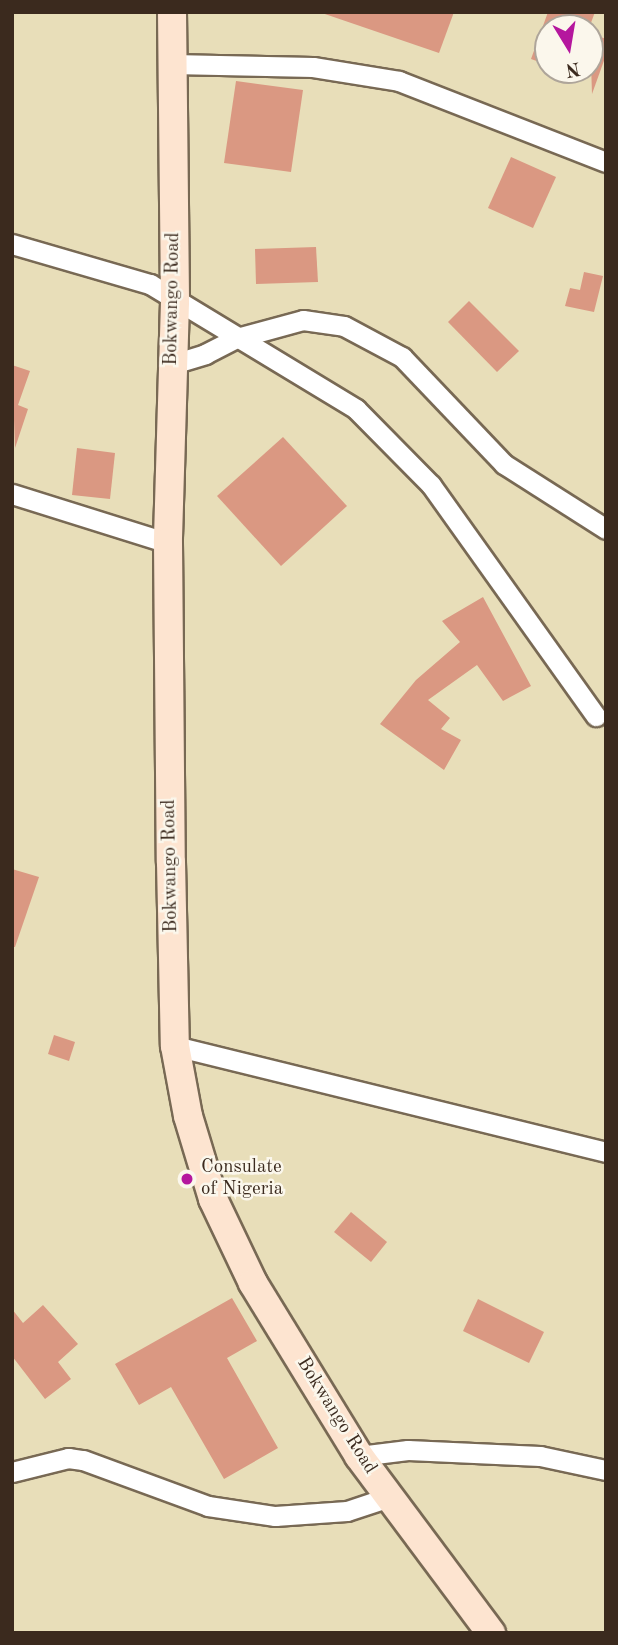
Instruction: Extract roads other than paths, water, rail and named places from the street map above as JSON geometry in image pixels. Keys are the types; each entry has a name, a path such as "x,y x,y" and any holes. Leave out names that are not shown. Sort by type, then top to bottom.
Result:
{"street":[{"name":"Bokwango Road","path":"172,12 175,302 168,543 175,1046 188,1116 213,1199 253,1283 359,1456 491,1633"},
{"path":"172,64 313,67 399,81 606,162"},
{"path":"12,244 123,273 356,410 431,485 596,716"},
{"path":"173,364 205,354 237,338 303,320 344,326 402,356 504,464 606,529"},
{"path":"12,495 168,543"},
{"path":"175,1046 606,1152"},
{"path":"359,1456 408,1450 540,1456 606,1470"},
{"path":"12,1472 68,1458 83,1460 208,1506 275,1516 346,1511 389,1497"}],"place":[{"name":"Consulate of Nigeria","path":"187,1179"}]}
